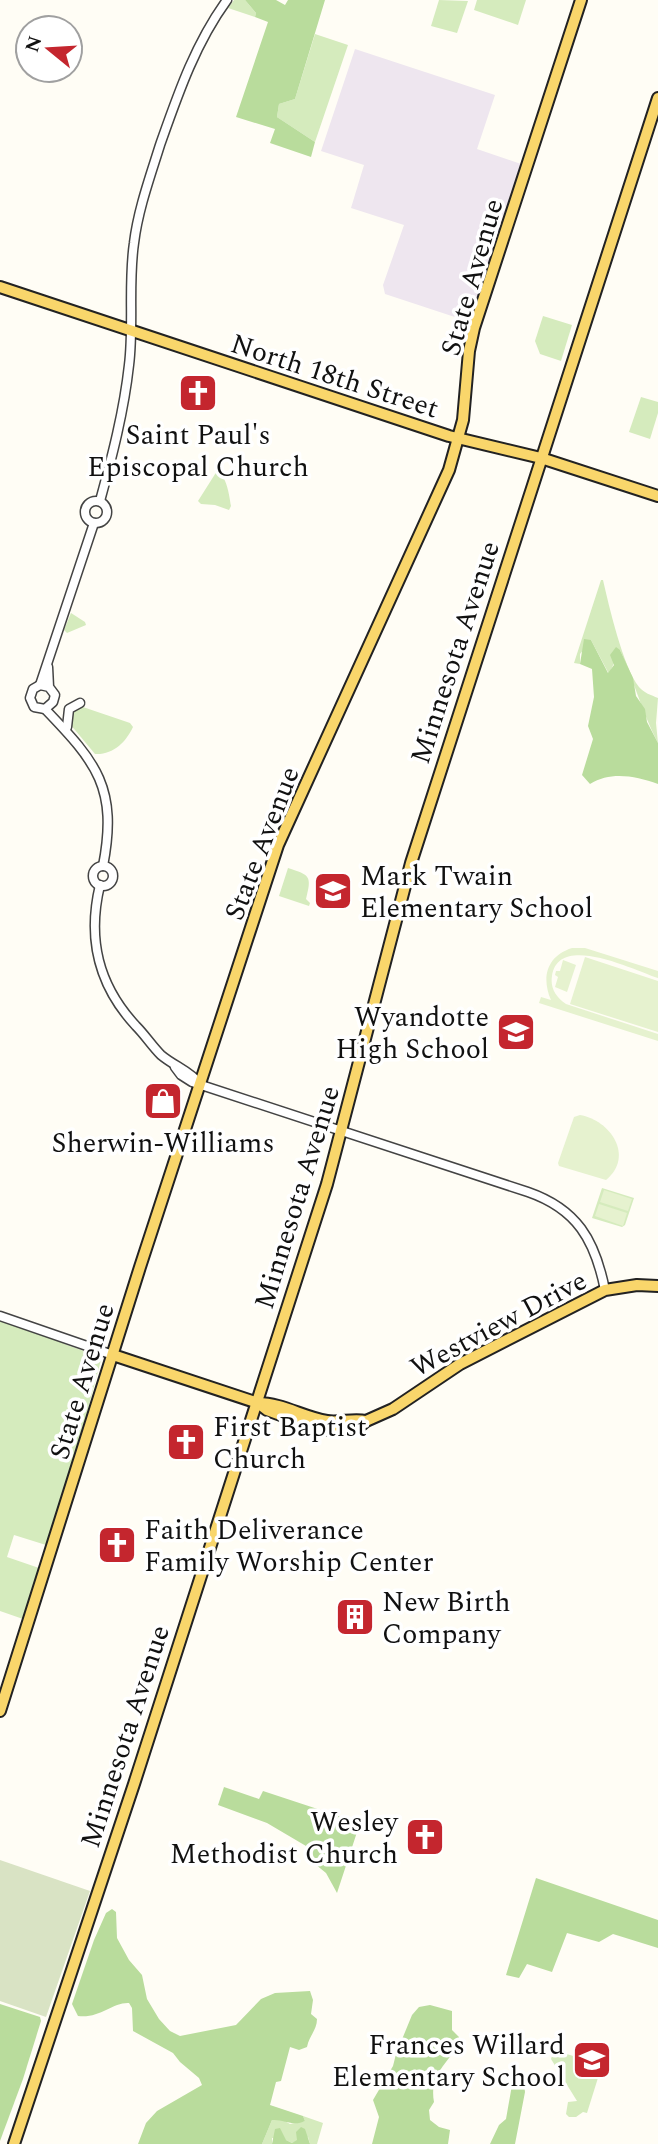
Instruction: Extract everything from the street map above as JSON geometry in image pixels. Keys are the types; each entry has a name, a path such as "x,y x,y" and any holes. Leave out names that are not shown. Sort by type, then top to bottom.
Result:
{"main road":[{"name":"State Avenue","path":"0,1711 278,845 436,500 458,439 474,328 581,0"},
{"name":"Minnesota Avenue","path":"14,2144 258,1403 341,1132 411,863 658,98"},
{"name":"North 18th Street","path":"0,287 458,439 541,458 658,496"},
{"name":"Westview Drive","path":"113,1355 258,1403 270,1403 331,1422 366,1421 393,1409 473,1357 605,1290 637,1285 658,1286"}],"street":[{"path":"100,501 126,391 131,272 139,214 192,57 226,0"},
{"path":"93,523 86,516 85,509 90,502 100,501"},
{"path":"93,523 103,521 107,516 106,507 100,501"},
{"path":"45,686 48,660 93,523"},
{"path":"45,686 33,689 30,698 34,707 49,707"},
{"path":"45,686 54,695 49,707"},
{"path":"68,730 69,709 80,703"},
{"path":"49,707 92,762 103,785 109,830 103,866"},
{"path":"103,866 111,871 112,877 106,884 100,885 95,881 93,872 97,867 103,866"},
{"path":"100,885 94,920 97,954 113,996 156,1050 175,1067 195,1076 200,1084 555,1203 579,1224 597,1261 605,1290"},
{"path":"0,1316 113,1355"}],"shaded area":[{"path":"355,49 495,95 477,149 521,164 470,320 385,294 383,285 404,225 351,208 364,165 321,151"}],"green space":[{"path":"234,0 245,0 256,13 255,17 228,8"},
{"path":"245,0 276,0 285,5 288,0 325,0 295,99 279,104 277,117 315,142 311,157 270,143 275,129 236,117 268,22 255,17 256,13"},
{"path":"439,0 468,1 457,33 431,26"},
{"path":"477,0 526,0 518,25 474,10"},
{"path":"315,34 348,45 315,142 277,117 279,104 295,99"},
{"path":"543,316 572,325 561,361 540,354 535,341"},
{"path":"641,397 658,402 658,413 650,439 629,432"},
{"path":"217,471 227,486 231,506 229,510 198,501"},
{"path":"601,580 627,666 639,687 658,698 658,743 620,650 609,674 591,640 580,654 580,664 574,663"},
{"path":"71,613 86,625 67,633 64,630"},
{"path":"584,639 591,640 608,673 614,665 610,655 616,647 620,650 633,678 636,696 645,709 647,722 658,743 658,784 615,776 590,784 582,775 593,739 588,726 594,697 592,669 580,664"},
{"path":"80,706 130,723 133,727 127,738 118,746 108,752 95,754 70,724 71,712"},
{"path":"288,868 308,878 306,899 310,903 309,906 279,896"},
{"path":"572,948 585,948 658,971 658,978 615,962 582,955 568,957 557,963 552,984 554,992 566,1004 658,1034 658,1041 539,1003 541,997 551,1000 547,983 548,968 557,956"},
{"path":"585,957 658,981 658,1032 570,1004"},
{"path":"563,960 576,965 567,992 555,987 558,977 555,975 556,971 560,971"},
{"path":"580,1115 601,1124 615,1140 618,1160 614,1171 606,1180 559,1166 574,1117"},
{"path":"602,1188 634,1198 622,1227 592,1218"},
{"path":"604,1190 632,1199 628,1211 600,1202"},
{"path":"599,1204 627,1213 623,1226 595,1216"},
{"path":"0,1320 44,1334 96,1355 101,1360 76,1454 46,1545 14,1535 7,1557 39,1568 23,1619 0,1611"},
{"path":"224,1787 259,1799 263,1791 360,1823 337,1893 326,1873 304,1855 306,1846 267,1823 218,1805"},
{"path":"0,1860 90,1891 46,2017 0,2001"},
{"path":"536,1878 658,1920 658,1948 613,1934 599,1942 567,1933 552,1972 527,1964 519,1978 506,1975"},
{"path":"112,1909 116,1912 117,1938 129,1960 142,1975 147,1999 159,2019 170,2031 180,2036 236,2025 261,1999 275,1993 310,1991 313,2000 311,2014 317,2019 316,2026 307,2047 299,2050 290,2047 281,2081 276,2082 270,2105 303,2116 305,2121 296,2123 272,2120 262,2144 138,2144 146,2123 157,2111 202,2085 199,2078 173,2053 133,2031 132,2008 129,2003 93,2015 78,2016 72,2004 94,1940 106,1913"},
{"path":"0,2004 40,2017 41,2021 0,2141"},
{"path":"430,2005 452,2011 452,2030 459,2037 457,2046 435,2081 434,2102 429,2110 430,2120 439,2127 450,2130 448,2144 372,2144 379,2117 373,2100 393,2066 412,2015 419,2007"},
{"path":"554,2050 602,2065 587,2113 583,2112 576,2117 566,2114 568,2102 577,2101 551,2059"},
{"path":"518,2082 524,2084 525,2092 515,2144 490,2144 499,2125 506,2119 512,2085"},
{"path":"303,2116 323,2123 317,2144 310,2144 308,2137 292,2143 272,2138 272,2144 262,2144 272,2120 281,2119 290,2124 305,2121"},
{"path":"301,2127 305,2129 310,2144 272,2144 275,2129 280,2128 286,2140 292,2143 297,2140 296,2132"}],"place":[{"name":"Saint Paul's Episcopal Church","path":"198,393"},
{"name":"Mark Twain Elementary School","path":"333,891"},
{"name":"Wyandotte High School","path":"516,1032"},
{"name":"Sherwin-Williams","path":"163,1101"},
{"name":"First Baptist Church","path":"186,1442"},
{"name":"Faith Deliverance Family Worship Center","path":"117,1545"},
{"name":"New Birth Company","path":"355,1617"},
{"name":"Wesley Methodist Church","path":"425,1837"},
{"name":"Frances Willard Elementary School","path":"592,2060"}]}
